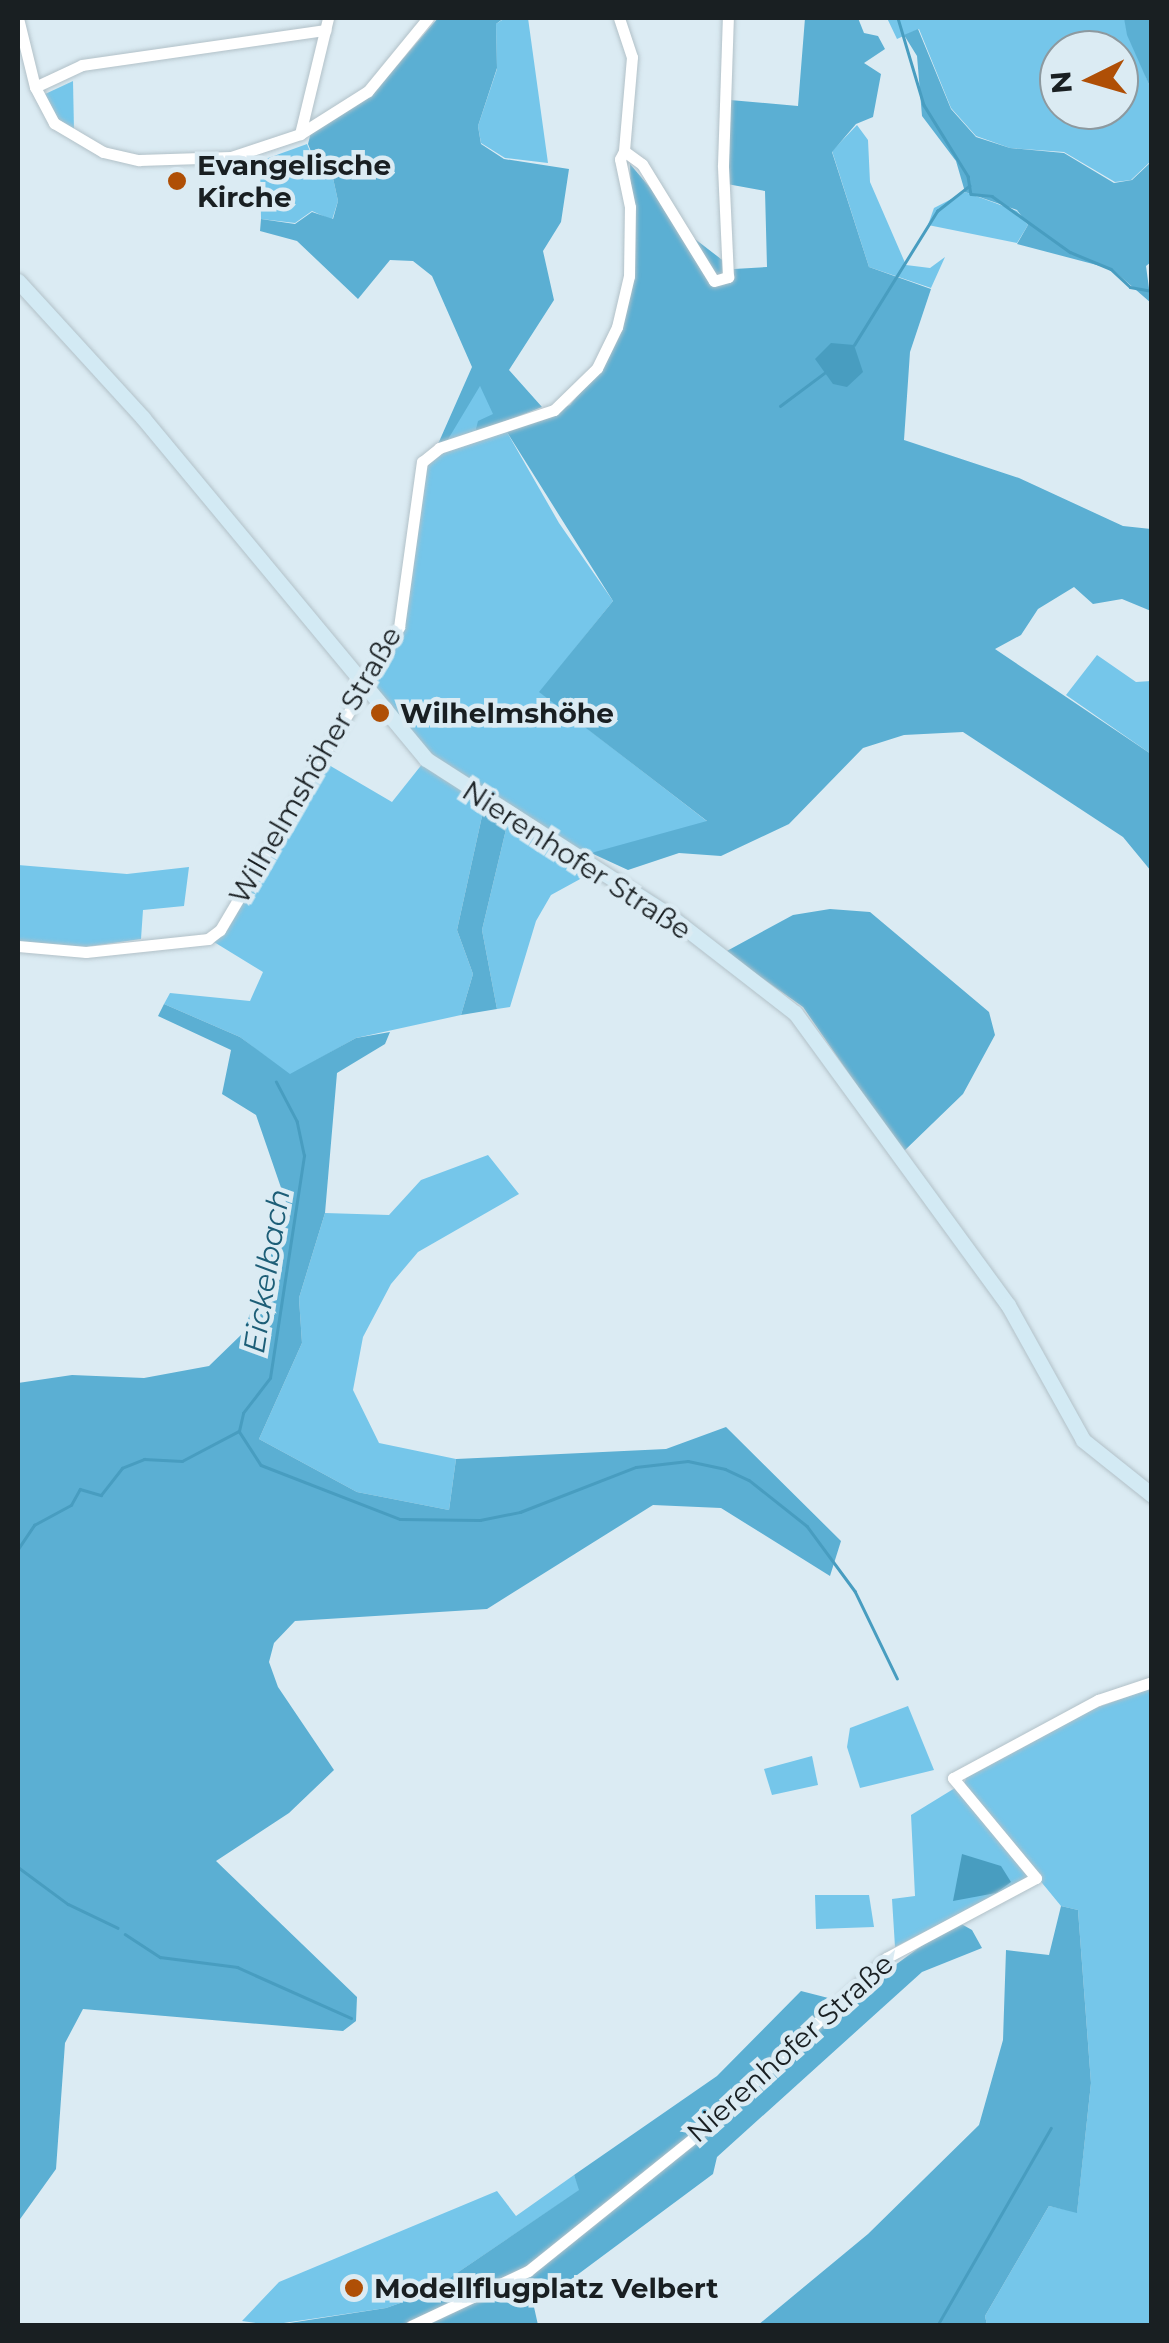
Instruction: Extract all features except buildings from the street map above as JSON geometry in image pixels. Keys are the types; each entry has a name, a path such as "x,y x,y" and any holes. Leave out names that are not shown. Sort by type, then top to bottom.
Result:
{"street":[{"path":"18,18 35,86 54,123 77,140 139,160 231,157 300,134 368,92 428,18"},
{"name":"Wilhelmshöher Straße","path":"18,946 79,952 215,936 399,627 422,462 438,448 568,400 596,368 617,327 632,242 620,159 624,151 632,57 618,18"},
{"path":"624,151 642,164 722,284 728,277 723,165 728,18"},
{"path":"35,86 82,66 326,24 300,134"},
{"name":"Nierenhofer Straße","path":"18,282 143,418 400,734 470,793 666,913 794,1013 1008,1305 1083,1440 1152,1495"},
{"name":"Nierenhofer Straße","path":"410,2326 528,2270 697,2135 886,1958 1036,1878 953,1778 1074,1712 1152,1682"}],"shaded area":[{"path":"438,18 504,18 496,24 497,68 478,126 481,144 504,159 569,169 561,222 543,251 554,300 509,370 542,407 475,433 478,421 493,414 480,386 447,441 438,444 472,367 432,276 413,261 390,260 358,299 297,241 260,231 261,219 295,224 312,212 333,219 338,201 333,178 321,176 308,144 311,132 376,90"},
{"path":"505,18 528,18 548,163 505,158 481,143 478,126 497,69 496,24"},
{"path":"805,18 858,18 864,33 878,36 885,49 864,63 881,74 873,117 856,124 832,152 869,267 931,289 910,352 904,440 1019,478 1123,526 1151,529 1151,611 1122,599 1093,604 1074,587 1038,609 1021,635 995,649 1151,754 1151,871 1123,837 963,732 904,735 863,748 789,824 721,856 679,853 628,870 591,853 707,821 539,692 613,601 505,429 570,405 600,369 633,279 630,164 691,236 734,269 767,267 765,191 727,184 730,100 798,106"},
{"path":"887,18 1124,18 1128,30 1039,30 1039,130 1139,130 1139,58 1151,90 1151,161 1131,180 1115,182 1064,152 1010,148 976,136 951,108 919,29 897,39"},
{"path":"1124,18 1151,18 1151,89 1139,62 1139,30 1126,30"},
{"path":"918,29 951,109 976,137 1010,148 1064,153 1114,183 1132,180 1151,162 1151,262 1146,266 1151,303 1112,269 1017,244 1028,225 1017,210 965,192 956,161 922,116 917,56 904,35"},
{"path":"73,81 74,131 57,119 43,95"},
{"path":"857,125 868,140 870,182 906,265 930,268 945,257 931,288 869,267 832,151"},
{"path":"307,144 320,176 333,178 338,201 332,220 312,211 295,223 261,219 260,161"},
{"path":"965,192 1017,211 1028,225 1017,243 928,225 934,208"},
{"path":"831,343 854,345 863,372 847,387 833,384 815,359"},
{"path":"480,385 559,523 613,601 540,692 708,822 583,856 425,754 371,684 403,627 420,470"},
{"path":"1097,655 1136,682 1151,681 1151,754 1066,695"},
{"path":"322,761 392,802 423,763 484,807 457,930 473,974 461,1015 356,1038 290,1075 240,1037 164,1004 170,993 250,1001 263,972 214,942"},
{"path":"484,807 508,821 482,930 497,1009 461,1015 473,974 457,930"},
{"path":"508,821 593,872 551,895 536,921 510,1007 497,1009 482,930"},
{"path":"18,865 127,874 189,867 184,906 143,910 141,939 78,948 18,943"},
{"path":"830,909 870,912 989,1012 995,1035 963,1094 903,1152 803,1007 725,952 793,915"},
{"path":"164,1004 240,1037 290,1074 356,1038 390,1032 385,1044 337,1073 325,1213 299,1298 302,1343 259,1439 357,1492 449,1510 456,1459 666,1449 726,1427 841,1541 830,1576 721,1508 653,1505 487,1609 295,1621 274,1643 269,1662 278,1687 334,1770 289,1813 216,1861 357,1997 356,2021 343,2031 83,2009 65,2043 56,2169 18,2222 18,1383 72,1375 144,1378 209,1366 243,1333 288,1208 256,1115 222,1094 231,1050 158,1016"},
{"path":"488,1155 519,1194 418,1252 391,1284 363,1337 353,1390 379,1443 456,1459 449,1510 357,1492 259,1439 302,1343 299,1298 325,1213 389,1215 421,1180"},
{"path":"1151,1688 1151,2325 987,2325 985,2316 1049,2206 1077,2212 1091,2083 1078,1910 1061,1906 963,1787 967,1775 1063,1720"},
{"path":"908,1706 934,1770 860,1788 847,1747 850,1728"},
{"path":"812,1756 818,1785 772,1795 764,1769"},
{"path":"955,1788 1031,1878 895,1947 892,1899 915,1896 911,1815"},
{"path":"962,1854 1001,1866 1011,1882 996,1893 953,1901"},
{"path":"815,1895 869,1895 874,1927 816,1929"},
{"path":"1061,1906 1078,1910 1091,2083 1077,2213 1049,2206 985,2316 987,2325 758,2325 868,2234 979,2125 1003,2040 1006,1950 1049,1955"},
{"path":"956,1921 972,1930 982,1948 922,1972 717,2157 713,2174 534,2307 538,2325 270,2326 386,2308 426,2294 579,2190 574,2175 717,2076 801,1991 844,2002"},
{"path":"574,2175 580,2190 426,2294 386,2308 270,2325 242,2321 279,2282 497,2191 516,2216"}],"waterway":[{"path":"898,18 924,105 968,176 971,194 992,196 1070,252 1111,269 1130,287 1152,291"},
{"path":"854,345 937,211 969,186"},
{"path":"780,406 827,371"},
{"name":"Eickelbach","path":"18,1549 34,1525 71,1505 80,1489 101,1495 122,1468 144,1459 182,1461 239,1431 243,1413 270,1378 304,1156 297,1122 276,1082"},
{"path":"239,1431 261,1465 400,1519 480,1520 520,1512 636,1467 688,1461 725,1469 749,1480 807,1526 855,1591 897,1678"},
{"path":"18,1867 68,1904 118,1928"},
{"path":"125,1934 160,1957 237,1967 351,2018"},
{"path":"937,2326 1051,2128"}],"place":[{"name":"Evangelische Kirche","path":"177,181"},
{"name":"Wilhelmshöhe","path":"380,713"},
{"name":"Modellflugplatz Velbert","path":"354,2288"}]}
